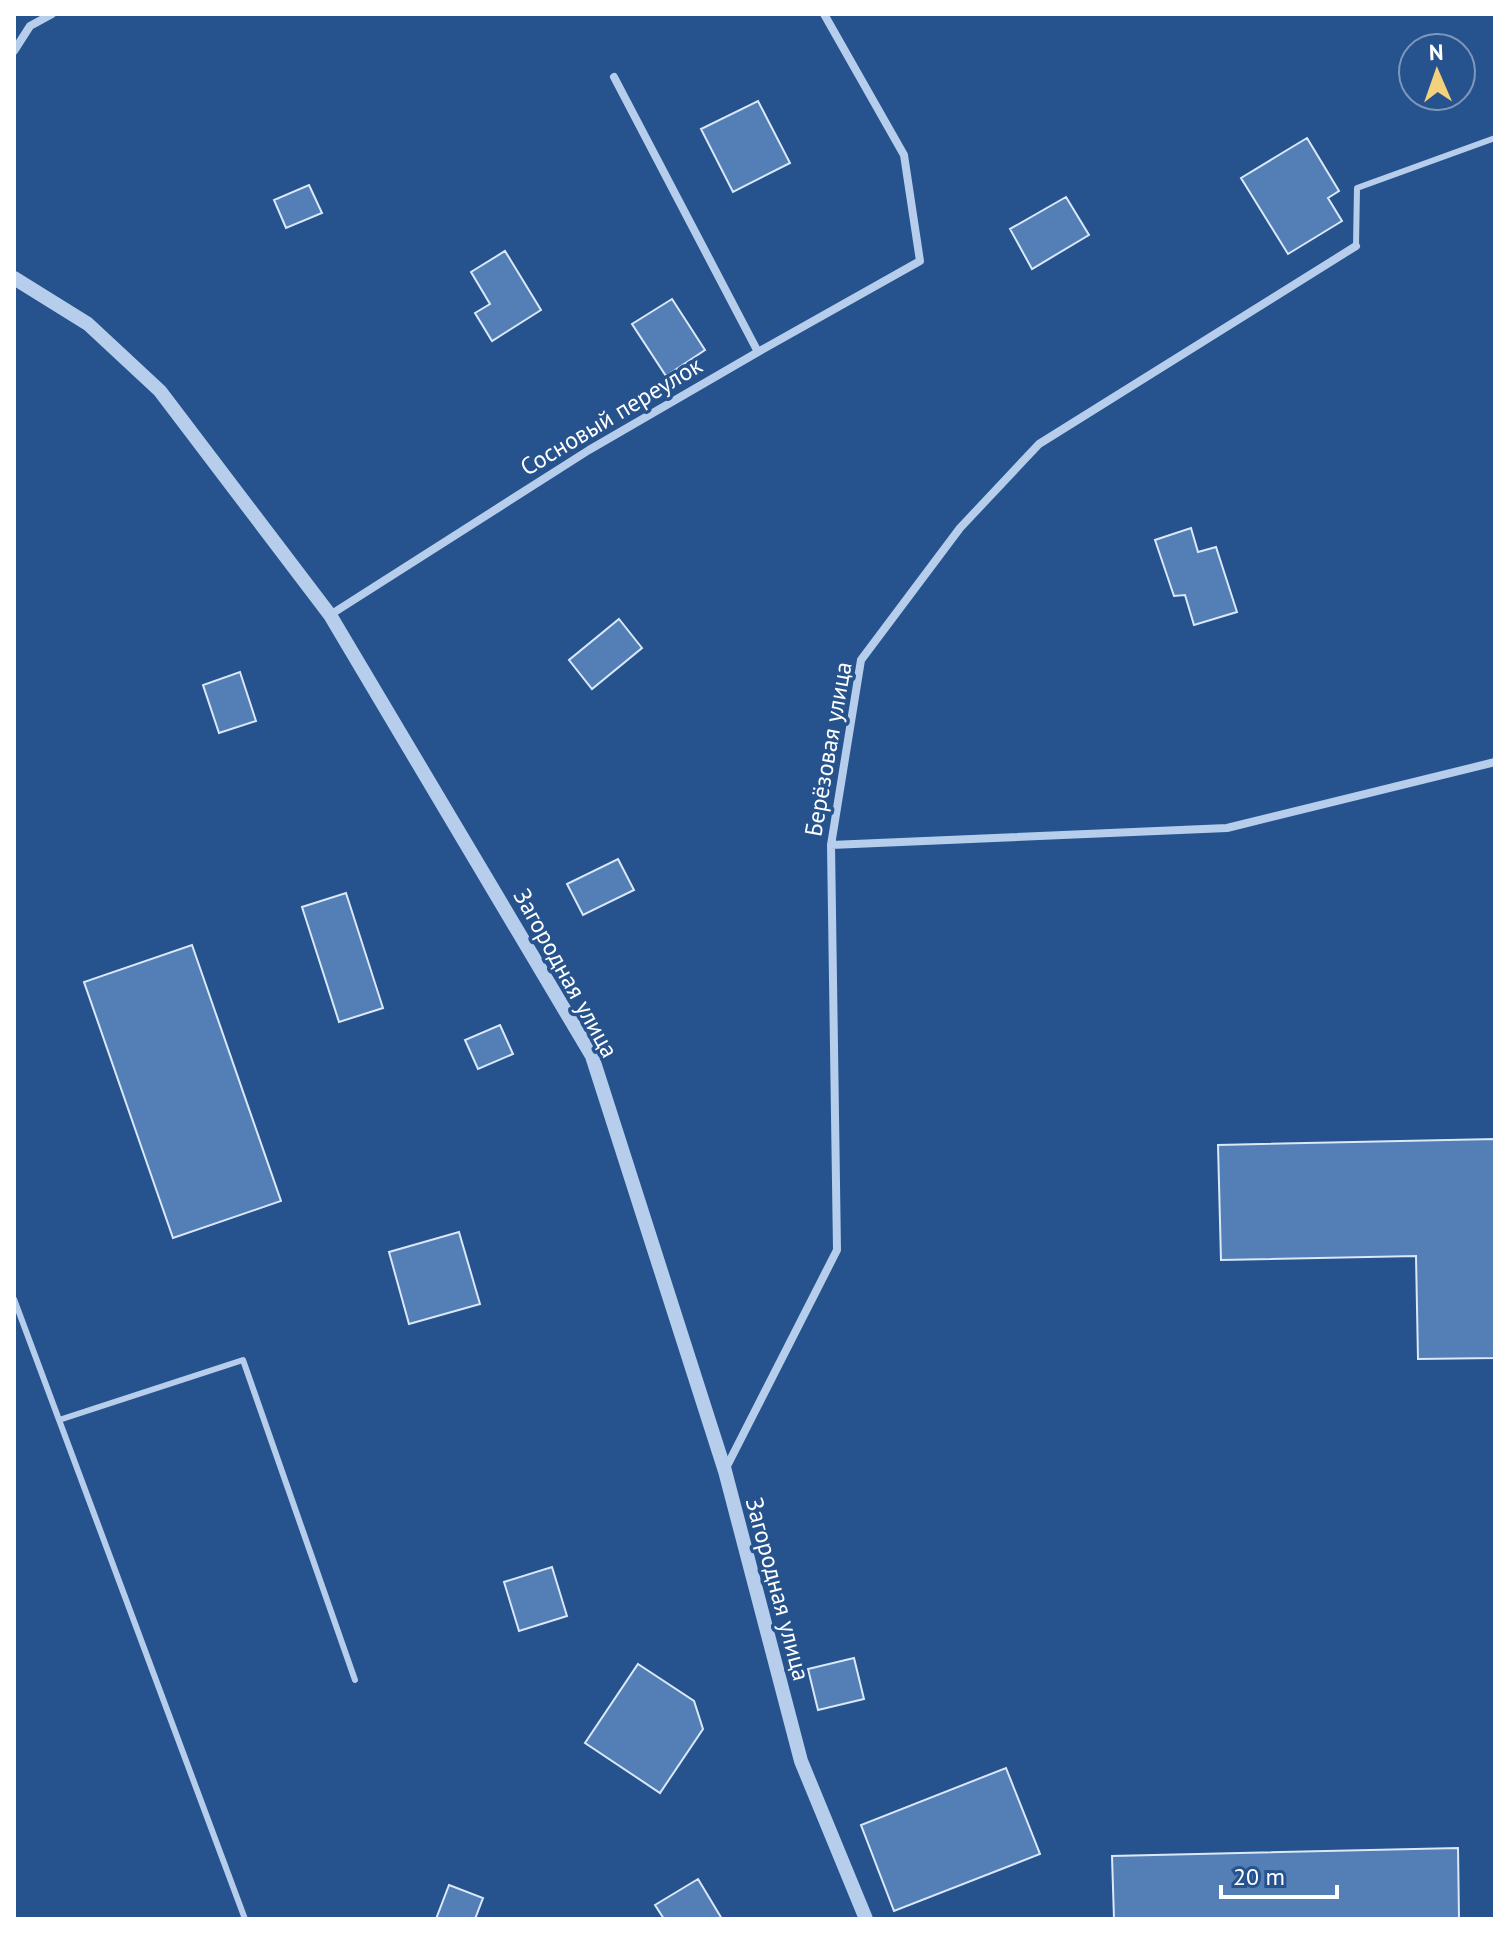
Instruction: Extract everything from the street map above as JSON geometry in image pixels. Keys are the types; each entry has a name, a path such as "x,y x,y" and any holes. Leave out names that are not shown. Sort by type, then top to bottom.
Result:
{"street":[{"path":"14,51 30,26 52,14"},
{"name":"Сосновый переулок","path":"330,615 589,450 920,261 904,155 824,14"},
{"path":"614,77 758,352"},
{"name":"Берёзовая улица","path":"725,1471 837,1250 831,845 861,660 960,528 1039,444 1356,246"},
{"name":"Загородная улица","path":"14,278 88,324 160,391 330,615 592,1056 725,1471 801,1761 866,1919"},
{"path":"831,845 1227,828 1495,762"}],"lane":[{"path":"1356,246 1357,188 1495,138"},
{"path":"14,1299 245,1919"},
{"path":"59,1420 243,1360 355,1680"}],"building":[{"path":"758,101 790,163 733,192 701,129"},
{"path":"1307,138 1339,191 1328,198 1342,221 1288,254 1241,178"},
{"path":"309,185 322,213 286,228 274,200"},
{"path":"1066,197 1089,235 1032,269 1010,229"},
{"path":"505,251 541,310 492,341 475,313 490,304 471,272"},
{"path":"672,299 705,350 666,376 632,324"},
{"path":"1191,528 1198,552 1216,547 1237,612 1194,625 1185,595 1174,596 1155,540"},
{"path":"619,619 642,648 592,689 569,660"},
{"path":"240,672 256,721 219,733 203,685"},
{"path":"618,859 634,890 583,915 567,884"},
{"path":"346,893 383,1008 339,1022 302,907"},
{"path":"192,945 281,1201 173,1238 84,982"},
{"path":"500,1025 513,1054 478,1069 465,1040"},
{"path":"1495,1139 1495,1358 1418,1359 1416,1256 1221,1260 1218,1145"},
{"path":"459,1232 480,1304 409,1324 389,1252"},
{"path":"552,1567 567,1616 519,1631 504,1582"},
{"path":"854,1658 864,1699 818,1710 808,1669"},
{"path":"638,1664 694,1701 703,1729 660,1793 585,1743"},
{"path":"1006,1768 1040,1854 894,1911 861,1825"},
{"path":"1458,1848 1459,1919 1114,1919 1112,1856"},
{"path":"698,1879 722,1919 664,1919 655,1905"},
{"path":"449,1885 483,1898 475,1919 436,1919"}]}
